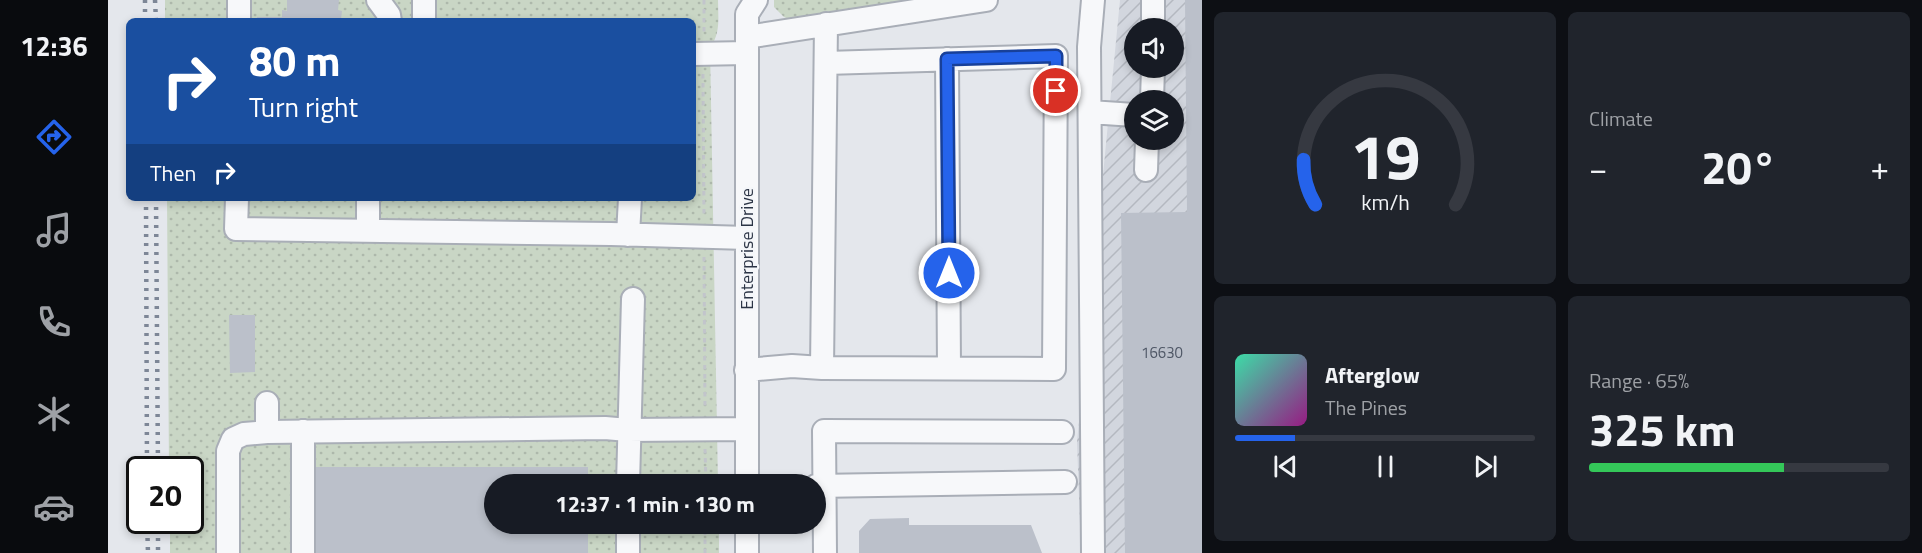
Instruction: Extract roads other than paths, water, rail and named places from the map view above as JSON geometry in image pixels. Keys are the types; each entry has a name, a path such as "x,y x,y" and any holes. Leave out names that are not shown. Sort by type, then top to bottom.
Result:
{"street":[{"path":"239,18 240,0"},
{"path":"378,0 390,18"},
{"path":"424,0 424,18"},
{"path":"700,53 747,45 826,24 986,0"},
{"path":"1093,0 1089,68 1093,553"},
{"path":"1153,0 1153,18"},
{"name":"Enterprise Drive","path":"747,5 747,474"},
{"path":"822,368 826,24"},
{"path":"826,63 1056,56 1054,369"},
{"path":"947,59 950,368"},
{"path":"1056,68 1089,68"},
{"path":"1090,112 1124,114"},
{"path":"1146,150 1146,170"},
{"path":"237,201 236,229 747,238"},
{"path":"368,201 368,231"},
{"path":"628,235 630,201"},
{"path":"628,474 633,299"},
{"path":"746,370 792,366 1092,368"},
{"path":"267,403 267,432"},
{"path":"228,553 228,451 233,439 244,434 303,431 593,428 746,429"},
{"path":"821,474 824,430 1062,432"},
{"path":"303,431 303,553"},
{"path":"826,486 1065,482"},
{"path":"628,534 628,553"},
{"path":"747,534 747,553"},
{"path":"824,534 825,553"}],"railway":[{"path":"145,0 145,18"},
{"path":"155,0 156,18"},
{"path":"146,201 147,456"},
{"path":"156,201 158,456"},
{"path":"147,534 148,553"},
{"path":"158,534 158,553"}]}
